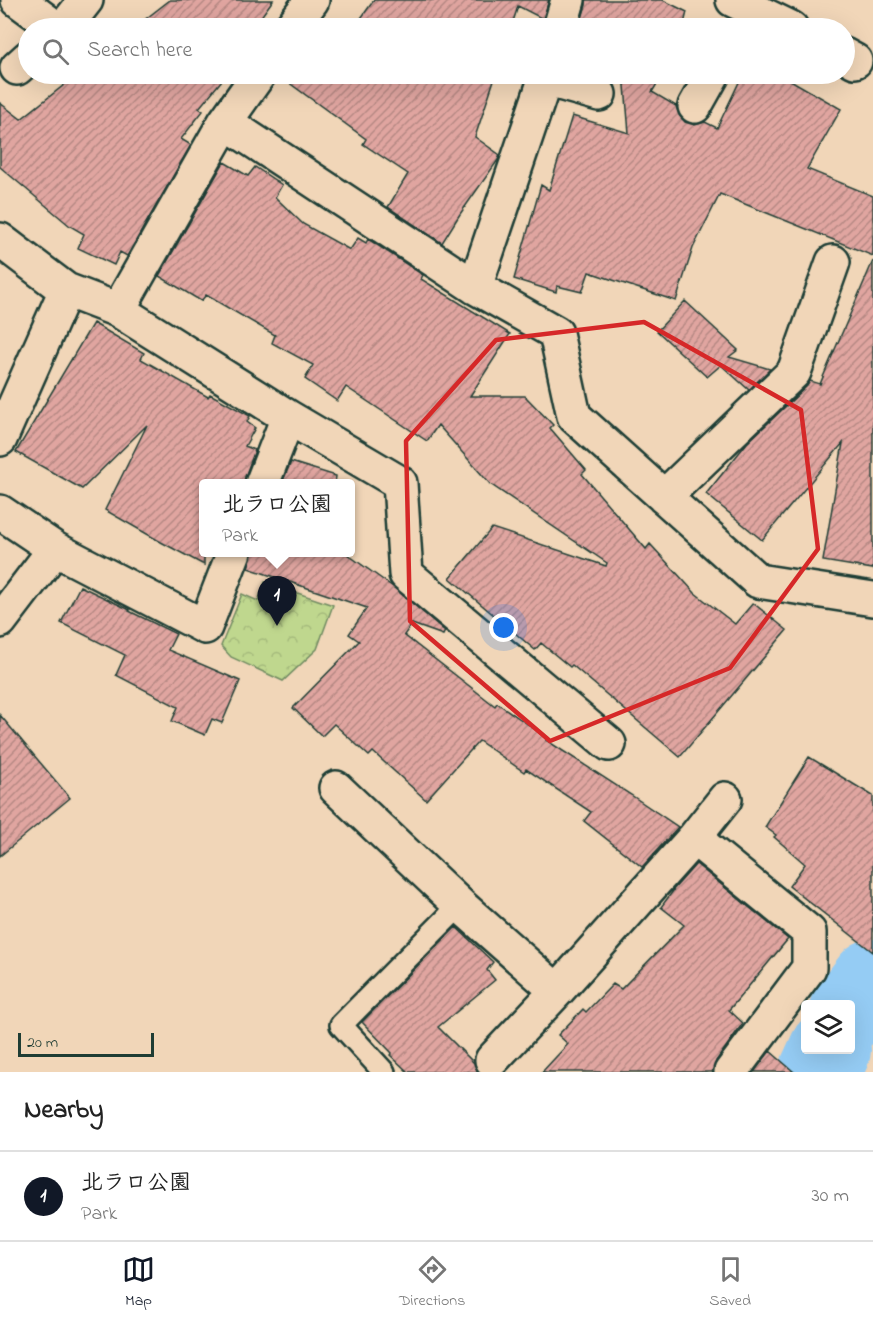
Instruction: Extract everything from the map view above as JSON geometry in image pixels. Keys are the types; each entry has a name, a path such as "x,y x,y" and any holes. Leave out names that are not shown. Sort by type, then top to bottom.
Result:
{"street":[{"path":"18,0 42,18"},
{"path":"72,18 86,0"},
{"path":"298,18 312,0"},
{"path":"563,18 568,0"},
{"path":"740,12 759,18"},
{"path":"118,310 225,122 252,84"},
{"path":"475,287 543,84"},
{"path":"570,84 599,94"},
{"path":"695,106 708,84"},
{"path":"225,122 475,287 555,333 574,416 758,581 873,598"},
{"path":"0,240 66,290 118,310 288,417 400,483 406,574 609,744"},
{"path":"664,497 794,372 833,262"},
{"path":"0,439 66,290"},
{"path":"264,479 288,417"},
{"path":"0,512 55,549 204,627 232,557"},
{"path":"0,621 55,549"},
{"path":"336,789 460,905 557,991"},
{"path":"492,1060 694,838 725,799"},
{"path":"694,838 809,932 809,968 731,1072"}],"lane":[{"path":"384,1072 340,1025 460,905"}],"highlighted area":[{"path":"644,322 801,410 818,549 730,668 550,741 410,621 406,441 496,340"}],"green space":[{"path":"265,582 333,605 317,649 283,681 231,657 221,646 242,594 258,601"}],"building":[{"path":"170,0 273,0 260,18 147,18"},
{"path":"374,0 549,0 543,18 518,6 514,18 361,18"},
{"path":"586,0 663,0 687,12 686,18 582,18"},
{"path":"65,84 219,84 199,108 203,111 181,139 191,145 127,256 120,252 114,265 78,248 84,234 70,226 0,167 0,103 21,119"},
{"path":"291,84 493,84 475,137 500,155 442,243 388,207 408,174 363,144 366,139"},
{"path":"625,84 657,84 652,92 676,106 685,122 695,125 705,122 717,128 738,84 797,84 841,109 807,169 873,196 873,256 720,194 693,248 676,301 589,272 582,292 557,286 556,292 514,279 541,185 549,190 572,116 629,133"},
{"path":"224,162 248,176 255,167 282,185 275,197 303,224 350,250 358,238 366,243 368,239 423,275 421,279 510,334 470,396 525,396 553,425 550,428 586,470 582,474 646,549 650,544 695,593 735,624 753,603 787,630 680,757 572,665 570,667 541,643 535,650 450,578 492,528 606,566 607,563 490,484 438,425 427,441 346,387 337,401 305,379 313,365 272,343 275,335 206,295 201,301 159,276"},
{"path":"873,261 873,569 823,561 843,443 762,540 706,494 747,443 810,381 820,384"},
{"path":"685,301 738,350 729,357 770,369 749,390 721,365 707,377 657,331"},
{"path":"93,323 144,353 141,359 208,397 210,394 250,416 247,422 255,428 245,446 255,450 245,479 199,479 199,557 204,557 204,565 105,510 147,425 82,489 16,452"},
{"path":"291,462 336,476 336,479 284,479"},
{"path":"251,557 351,557 393,587 445,631 443,635 412,624 404,635 495,706 497,703 548,738 546,740 678,827 642,867 584,821 591,812 526,769 524,772 479,741 426,800 373,752 369,756 334,724 322,736 293,708 359,641 349,634 367,608 248,568"},
{"path":"80,586 176,634 168,650 240,681 222,723 212,719 205,735 172,721 178,707 116,675 125,655 61,623"},
{"path":"0,715 70,798 0,856"},
{"path":"809,757 873,796 873,952 789,886 805,864 765,827"},
{"path":"696,864 788,939 729,1010 743,1023 716,1061 713,1072 542,1072 568,1044 558,1035 583,1009 586,1012 613,984 621,989 684,925 661,907"},
{"path":"456,927 493,962 487,970 495,980 438,1027 474,1063 478,1072 408,1072 362,1022"},
{"path":"770,1051 794,1072 754,1072"}],"waterway":[{"path":"855,1003 873,980"},
{"path":"820,1072 828,1054"}],"place":[{"name":"北ラロ公園","path":"277,626"}]}
